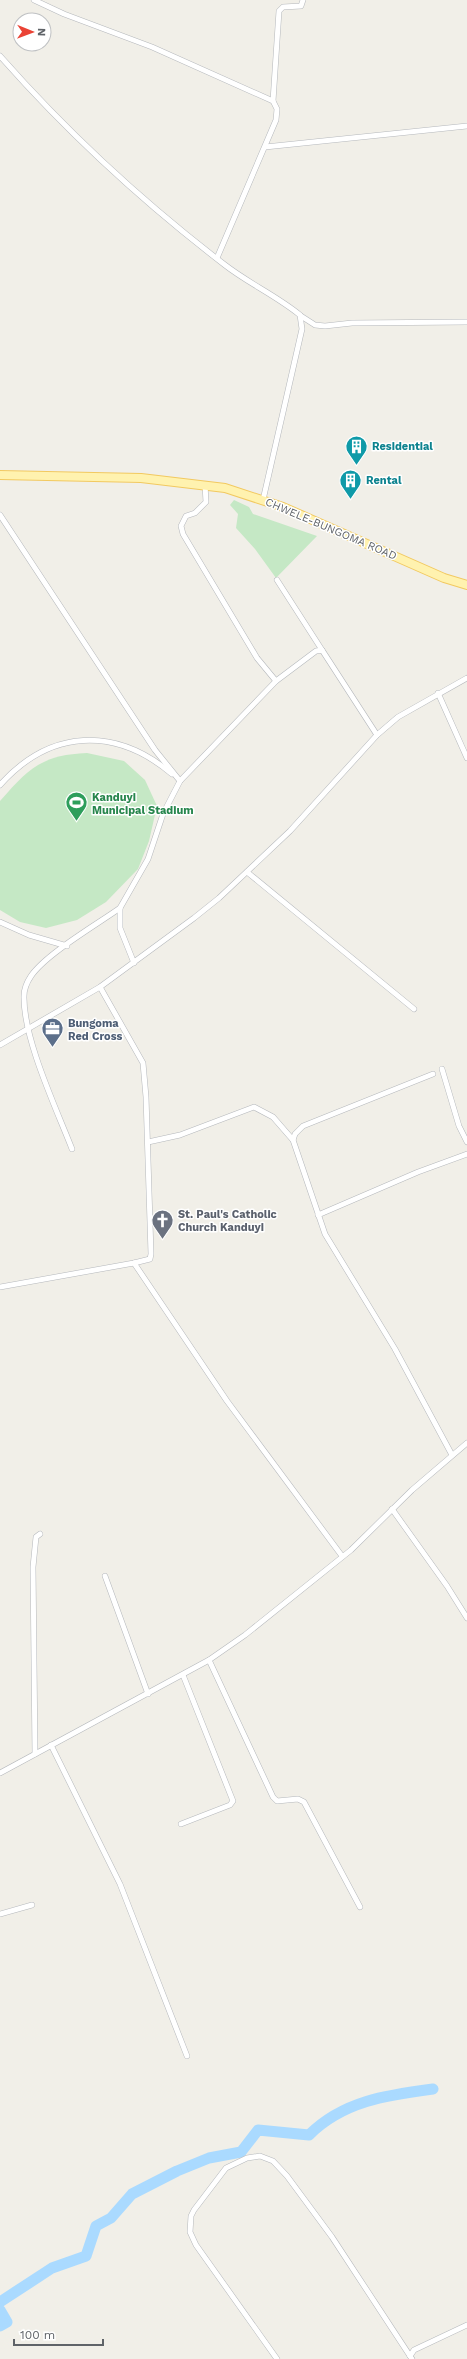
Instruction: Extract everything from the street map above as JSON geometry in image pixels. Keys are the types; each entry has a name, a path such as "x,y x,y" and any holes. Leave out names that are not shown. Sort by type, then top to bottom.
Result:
{"main road":[{"name":"CHWELE-BUNGOMA ROAD","path":"0,475 99,476 225,488 263,500 316,520 444,578 467,585"}],"street":[{"path":"34,0 64,14 159,50 273,101"},
{"path":"217,258 265,147 277,114 273,101 279,11 283,7 300,6 303,0"},
{"path":"0,56 77,138 217,258 315,325 325,326 352,323 467,322"},
{"path":"265,147 467,126"},
{"path":"263,500 302,329 300,316"},
{"path":"205,485 206,502 195,513 186,516 181,526 183,534 258,658 276,681"},
{"path":"0,515 156,750 180,781"},
{"path":"277,580 377,734"},
{"path":"72,1149 29,1030 24,995 25,986 31,976 45,962 120,908 148,859 164,814 180,781 276,681 316,651 322,650"},
{"path":"0,1046 100,987 219,898 290,831 377,734 398,717 438,693 467,678"},
{"path":"438,693 467,758"},
{"path":"0,785 32,757 54,745 73,740 100,741 144,755 157,762 180,781"},
{"path":"247,872 414,1009"},
{"path":"120,908 120,928 134,962"},
{"path":"0,922 30,935 67,946"},
{"path":"0,1287 134,1264 150,1259 148,1142 143,1063 100,987"},
{"path":"442,1069 459,1126 467,1142"},
{"path":"293,1140 295,1134 303,1126 433,1074"},
{"path":"148,1142 180,1135 254,1107 273,1117 293,1140 328,1240 395,1349 452,1455"},
{"path":"318,1215 418,1172 467,1154"},
{"path":"134,1264 227,1401 342,1556"},
{"path":"0,1773 210,1660 245,1635 342,1556 392,1509 467,1443"},
{"path":"392,1509 447,1586 467,1618"},
{"path":"35,1754 33,1567 36,1537 40,1534"},
{"path":"105,1576 148,1694"},
{"path":"210,1660 273,1797 281,1801 298,1799 304,1802 360,1907"},
{"path":"181,1824 230,1805 233,1801 183,1675"},
{"path":"51,1745 120,1884 187,2056"},
{"path":"0,1914 32,1904"},
{"path":"277,2359 208,2265 190,2232 191,2216 194,2210 226,2168 247,2158 260,2156 272,2161 292,2182 332,2237 411,2358"},
{"path":"411,2358 414,2350 467,2325"}],"green space":[{"path":"234,500 249,507 253,514 317,536 276,578 255,549 236,528 238,514 230,505"},
{"name":"Kanduyi Municipal Stadium","path":"87,753 124,761 145,780 157,806 149,841 138,869 106,902 77,920 46,928 20,922 0,910 0,801 28,772 47,760 72,754"}],"waterway":[{"path":"0,2302 52,2268 86,2256 96,2226 111,2218 132,2194 177,2171 209,2158 241,2152 258,2130 309,2135 336,2114 351,2107 383,2097 433,2089"},
{"path":"0,2310 7,2322 0,2326"}],"place":[{"name":"Residential","path":"356,466"},
{"name":"Rental","path":"350,500"},
{"name":"Kanduyi Municipal Stadium","path":"77,822"},
{"name":"Bungoma Red Cross","path":"53,1048"},
{"name":"St. Paul's Catholic Church Kanduyi","path":"162,1240"}]}
